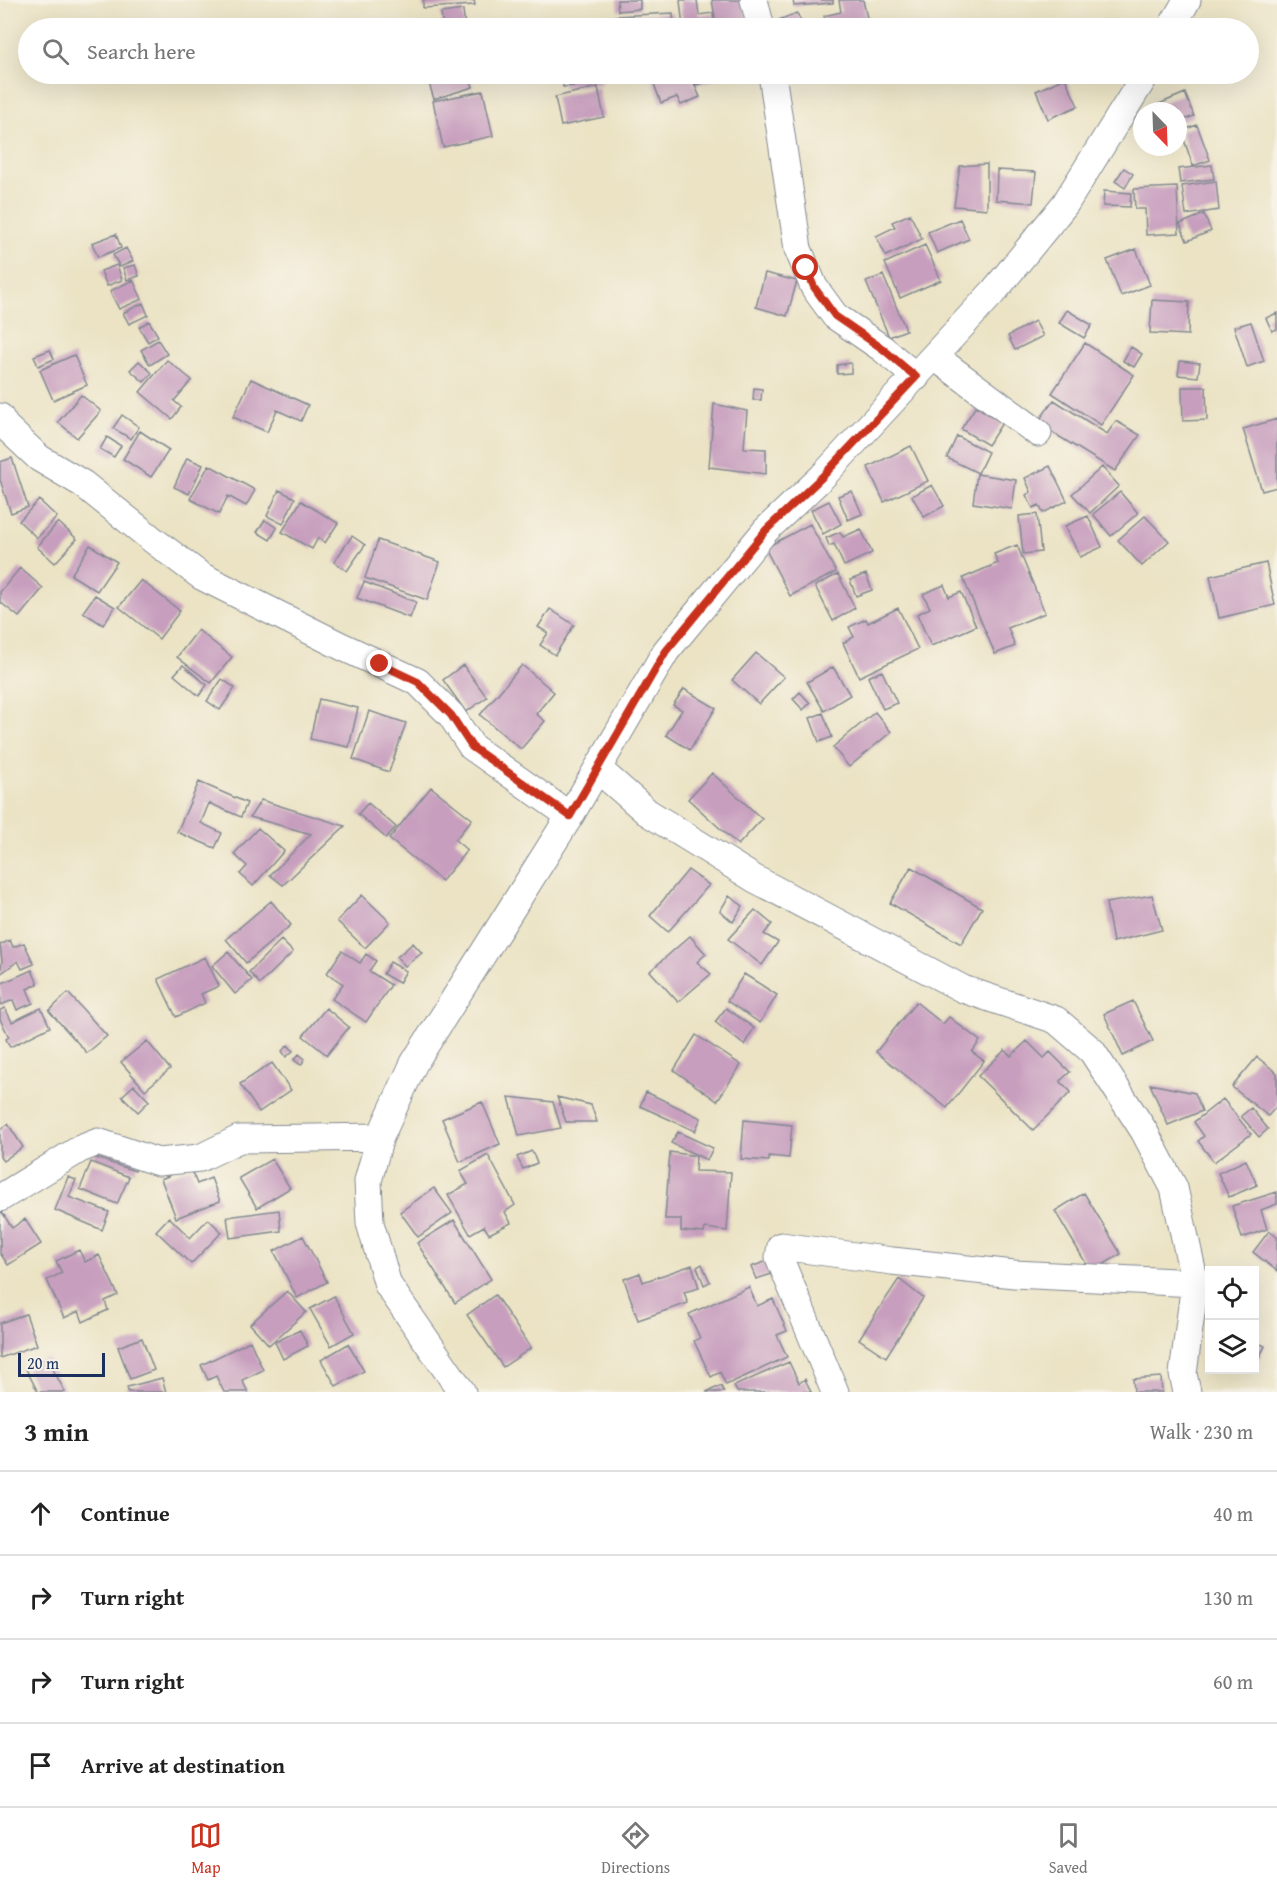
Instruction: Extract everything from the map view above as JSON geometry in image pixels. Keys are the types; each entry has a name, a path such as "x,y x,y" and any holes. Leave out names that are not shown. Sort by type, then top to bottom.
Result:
{"street":[{"path":"754,0 758,18"},
{"path":"1177,18 1187,0"},
{"path":"773,84 798,249 814,287 835,316 883,349 916,377"},
{"path":"462,1392 388,1285 370,1223 368,1181 380,1137 414,1063 570,816 666,651 766,530 822,477 995,290 1065,204 1140,84"},
{"path":"935,357 1038,433"},
{"path":"0,417 6,426 39,458 84,484 201,576 418,682 451,715 472,747 570,816"},
{"path":"598,769 647,812 755,879 963,989 1056,1020 1092,1052 1144,1131 1174,1188 1195,1282 1183,1374 1187,1392"},
{"path":"0,1198 80,1149 98,1142 158,1162 200,1158 238,1139 380,1137"},
{"path":"835,1392 783,1268 779,1257 781,1246 1014,1274 1195,1282"}],"building":[{"path":"423,0 474,0 475,5 423,8"},
{"path":"617,0 640,0 640,9 618,11"},
{"path":"680,0 697,0 699,15 713,13 713,18 682,18"},
{"path":"712,0 744,0 747,18 715,18"},
{"path":"793,0 833,0 833,3 794,6"},
{"path":"839,0 863,0 867,18 824,18 824,16 841,12"},
{"path":"463,10 464,18 442,18 441,13"},
{"path":"673,13 673,18 615,18 615,16"},
{"path":"797,13 799,18 784,18"},
{"path":"429,84 472,84 473,87 434,99"},
{"path":"563,84 601,84 563,87"},
{"path":"654,84 694,84 700,97 681,105 677,97 661,103"},
{"path":"1052,84 1068,84 1078,106 1048,119 1036,91"},
{"path":"598,87 604,117 561,126 555,97"},
{"path":"483,91 493,136 443,147 433,101"},
{"path":"1185,93 1194,116 1187,119 1187,102 1164,102"},
{"path":"1197,125 1210,160 1193,166 1187,148 1187,129"},
{"path":"987,164 987,209 954,206 960,166"},
{"path":"1212,165 1214,179 1180,183 1178,169"},
{"path":"1124,168 1133,174 1125,188 1115,181"},
{"path":"997,170 1036,172 1033,203 996,200"},
{"path":"1216,181 1219,210 1186,215 1182,186"},
{"path":"1177,187 1179,233 1146,235 1145,209 1135,209 1134,189"},
{"path":"1104,191 1131,193 1130,207 1103,206"},
{"path":"910,214 922,239 886,256 876,236 895,227 892,222"},
{"path":"1204,214 1211,231 1187,241 1180,224"},
{"path":"960,219 969,239 937,253 928,232"},
{"path":"116,234 121,248 98,257 92,243"},
{"path":"925,245 941,280 900,298 885,263"},
{"path":"126,248 133,261 120,267 113,255"},
{"path":"1136,249 1150,285 1121,296 1107,260"},
{"path":"117,265 122,280 107,286 101,271"},
{"path":"135,265 139,276 127,280 123,268"},
{"path":"765,273 797,281 787,316 756,307"},
{"path":"883,275 906,330 889,337 866,282"},
{"path":"133,280 142,299 119,309 110,291"},
{"path":"1152,300 1189,302 1188,335 1150,333"},
{"path":"143,303 148,315 129,324 123,313"},
{"path":"1067,310 1092,325 1084,338 1059,323"},
{"path":"1277,313 1277,329 1272,331 1266,318"},
{"path":"149,321 158,336 148,342 139,327"},
{"path":"1035,321 1043,336 1015,350 1008,336"},
{"path":"1251,322 1264,361 1247,367 1234,327"},
{"path":"158,340 167,354 150,365 141,350"},
{"path":"1085,343 1134,375 1101,425 1052,393"},
{"path":"1131,347 1142,354 1134,367 1123,361"},
{"path":"50,350 54,359 38,366 34,356"},
{"path":"74,355 87,385 53,400 40,370"},
{"path":"167,360 192,380 174,401 181,407 172,419 140,392"},
{"path":"139,361 152,373 144,382 130,370"},
{"path":"1180,361 1200,363 1198,377 1178,375"},
{"path":"851,363 851,373 837,374 837,365"},
{"path":"251,379 308,405 301,421 277,410 267,432 233,417"},
{"path":"1182,387 1206,387 1207,420 1183,421"},
{"path":"754,388 762,389 761,400 753,400"},
{"path":"81,395 101,411 77,438 58,422"},
{"path":"1054,400 1107,434 1116,421 1140,435 1115,471 1037,423"},
{"path":"714,404 747,411 744,448 766,449 766,474 709,467"},
{"path":"976,406 1002,423 988,445 961,429"},
{"path":"122,415 139,427 131,439 113,428"},
{"path":"1277,419 1277,487 1262,491 1243,429"},
{"path":"140,431 169,450 151,477 123,459"},
{"path":"957,436 988,452 978,473 947,458"},
{"path":"107,437 121,446 114,457 100,449"},
{"path":"911,446 928,481 884,502 868,467"},
{"path":"12,458 28,507 11,513 0,480 0,462"},
{"path":"187,458 203,465 189,494 174,487"},
{"path":"209,465 255,490 246,506 228,496 219,514 190,499"},
{"path":"1050,466 1067,501 1043,513 1039,505 1033,508 1026,495 1031,492 1025,478"},
{"path":"1102,467 1119,486 1090,513 1072,494"},
{"path":"977,474 1016,480 1012,509 973,503"},
{"path":"932,485 944,506 924,517 912,496"},
{"path":"279,490 295,498 283,524 267,516"},
{"path":"852,491 862,514 848,520 838,496"},
{"path":"1120,492 1138,513 1111,536 1093,514"},
{"path":"39,500 57,517 37,538 19,521"},
{"path":"301,501 338,523 325,543 318,538 312,549 282,532"},
{"path":"829,501 841,524 823,534 811,510"},
{"path":"1037,514 1041,552 1023,554 1019,516"},
{"path":"1088,516 1102,547 1080,557 1065,526"},
{"path":"1145,516 1169,541 1142,566 1118,540"},
{"path":"265,520 277,528 270,540 257,532"},
{"path":"58,522 77,539 55,563 37,547"},
{"path":"810,524 836,572 790,596 765,548"},
{"path":"861,529 872,553 844,566 834,544 829,546 826,538 840,532 843,537"},
{"path":"352,536 365,545 347,571 334,562"},
{"path":"378,540 440,562 427,600 365,578"},
{"path":"90,545 117,562 97,591 71,575"},
{"path":"1017,545 1045,613 1008,628 1015,646 995,654 963,578 998,563 994,554"},
{"path":"1266,563 1275,605 1219,618 1210,576"},
{"path":"20,568 43,588 19,617 0,602 0,592"},
{"path":"838,574 855,608 833,621 815,586"},
{"path":"866,574 872,590 856,596 850,580"},
{"path":"141,580 180,611 159,639 119,607"},
{"path":"364,582 416,602 410,618 357,598"},
{"path":"944,585 949,597 961,592 976,626 931,646 917,614 930,608 923,594"},
{"path":"95,595 115,607 103,625 83,612"},
{"path":"898,608 918,649 859,677 843,643 854,637 849,627 866,619 868,623"},
{"path":"550,609 574,625 555,655 540,645 548,633 538,627"},
{"path":"198,630 232,657 211,683 177,657"},
{"path":"756,653 784,677 759,704 732,680"},
{"path":"183,665 207,685 199,696 174,675"},
{"path":"463,665 487,697 466,712 443,680"},
{"path":"522,665 554,692 536,714 545,721 521,749 480,715"},
{"path":"833,667 850,695 824,711 807,682"},
{"path":"882,671 897,703 883,709 868,677"},
{"path":"222,679 235,688 220,710 207,701"},
{"path":"684,689 716,708 690,750 666,735 682,710 673,705"},
{"path":"800,692 810,703 803,710 793,699"},
{"path":"319,699 358,708 349,747 310,739"},
{"path":"369,711 406,723 389,772 353,759"},
{"path":"875,712 891,732 849,767 833,747"},
{"path":"823,713 832,737 819,742 810,718"},
{"path":"712,773 762,819 738,845 688,799"},
{"path":"199,782 247,803 241,817 209,803 201,823 222,833 215,848 177,832"},
{"path":"431,787 472,819 455,840 467,850 442,881 389,839"},
{"path":"261,800 345,826 283,885 270,875 311,834 250,817"},
{"path":"368,803 396,827 386,838 358,814"},
{"path":"258,828 284,851 253,886 240,874 247,866 234,854"},
{"path":"911,867 982,908 961,944 890,903"},
{"path":"688,870 709,885 668,932 650,916"},
{"path":"362,895 390,922 365,948 337,921"},
{"path":"1152,895 1162,930 1113,942 1106,903"},
{"path":"729,896 743,906 733,922 720,911"},
{"path":"271,901 291,925 246,963 226,939"},
{"path":"755,910 772,924 764,934 778,942 762,965 728,939"},
{"path":"690,936 706,954 697,962 711,974 678,1002 650,971"},
{"path":"10,940 13,947 24,943 34,964 22,969 18,961 0,974 2,961 0,945"},
{"path":"281,940 293,952 260,984 249,972"},
{"path":"413,943 422,953 405,966 397,957"},
{"path":"342,951 360,963 366,954 376,961 369,971 391,985 366,1022 332,999 343,984 327,973"},
{"path":"228,952 252,980 235,994 212,966"},
{"path":"205,957 219,986 201,994 205,1003 176,1017 158,979"},
{"path":"390,962 406,971 399,983 383,974"},
{"path":"32,970 38,984 27,989 33,1003 17,1010 13,1000 1,1005 0,984"},
{"path":"744,974 777,995 760,1023 727,1001"},
{"path":"68,993 107,1036 87,1053 49,1011"},
{"path":"1133,1001 1153,1041 1123,1056 1104,1014"},
{"path":"916,1002 943,1024 949,1017 980,1041 972,1052 984,1061 947,1108 876,1052"},
{"path":"5,1008 12,1022 41,1008 50,1027 10,1047 6,1039 9,1037 0,1019 0,1010"},
{"path":"326,1008 349,1027 327,1055 303,1036"},
{"path":"726,1008 754,1028 744,1045 715,1022"},
{"path":"696,1035 741,1065 717,1101 674,1070"},
{"path":"147,1041 170,1069 145,1090 121,1062"},
{"path":"1027,1041 1044,1058 1050,1052 1070,1072 1060,1081 1071,1092 1033,1130 978,1076 1005,1050 1011,1056"},
{"path":"288,1045 293,1051 286,1057 282,1051"},
{"path":"299,1054 305,1059 301,1065 294,1060"},
{"path":"1257,1057 1277,1073 1277,1106 1268,1116 1232,1087"},
{"path":"272,1063 291,1090 259,1112 240,1084"},
{"path":"1150,1084 1195,1093 1202,1111 1168,1125"},
{"path":"134,1085 149,1101 138,1112 122,1096"},
{"path":"646,1092 701,1118 695,1131 640,1106"},
{"path":"509,1097 553,1102 561,1128 519,1136"},
{"path":"557,1097 591,1105 597,1122 566,1122"},
{"path":"1223,1099 1251,1134 1214,1162 1198,1141 1204,1136 1194,1122"},
{"path":"482,1102 500,1144 460,1162 442,1119"},
{"path":"1251,1108 1268,1129 1259,1137 1241,1116"},
{"path":"744,1120 792,1125 789,1158 769,1156 769,1161 741,1159"},
{"path":"8,1124 23,1147 3,1161 0,1157 0,1130"},
{"path":"678,1132 713,1148 707,1160 671,1143"},
{"path":"97,1146 138,1160 135,1171 93,1157"},
{"path":"532,1151 537,1163 523,1169 517,1157"},
{"path":"670,1152 696,1156 695,1171 731,1172 727,1231 705,1228 704,1233 681,1231 681,1219 665,1219"},
{"path":"488,1155 515,1205 505,1212 511,1223 489,1234 484,1226 470,1234 448,1195 468,1184 460,1171"},
{"path":"272,1159 290,1188 257,1208 239,1178"},
{"path":"1246,1160 1257,1185 1229,1197 1218,1173"},
{"path":"91,1162 129,1177 117,1204 80,1189"},
{"path":"190,1167 197,1184 211,1178 220,1201 176,1218 161,1179"},
{"path":"68,1177 76,1180 69,1197 109,1212 102,1230 55,1210"},
{"path":"434,1188 452,1213 418,1237 400,1212"},
{"path":"1277,1192 1277,1204 1261,1210 1267,1229 1242,1238 1232,1206"},
{"path":"1084,1193 1121,1254 1091,1272 1055,1211"},
{"path":"279,1210 281,1231 230,1238 227,1217"},
{"path":"2,1212 12,1228 25,1219 41,1244 8,1265 0,1253 0,1213"},
{"path":"169,1217 190,1238 208,1219 222,1232 191,1264 156,1231"},
{"path":"454,1220 491,1279 455,1303 417,1243"},
{"path":"1269,1231 1277,1237 1277,1271 1253,1252"},
{"path":"303,1236 327,1282 297,1298 274,1251"},
{"path":"79,1250 85,1262 99,1255 118,1295 105,1301 108,1310 83,1322 79,1311 64,1318 47,1280 62,1273 56,1261"},
{"path":"770,1260 775,1273 756,1279 751,1267"},
{"path":"702,1264 710,1282 704,1285 697,1267"},
{"path":"692,1265 699,1288 684,1292 688,1303 638,1320 624,1279 640,1273 643,1282"},
{"path":"899,1279 923,1298 886,1357 859,1339"},
{"path":"749,1287 757,1306 773,1299 787,1331 777,1335 787,1357 726,1385 720,1372 711,1377 694,1341 700,1338 689,1314"},
{"path":"287,1291 306,1312 269,1345 250,1324"},
{"path":"495,1295 531,1348 503,1367 467,1315"},
{"path":"334,1296 354,1333 331,1346 310,1309"},
{"path":"26,1314 37,1345 0,1358 0,1323"},
{"path":"300,1330 308,1346 283,1359 275,1342"},
{"path":"142,1338 154,1370 130,1379 118,1347"},
{"path":"250,1341 263,1370 242,1380 248,1392 224,1392 216,1376 208,1380 201,1365"},
{"path":"1259,1343 1265,1346 1259,1358"},
{"path":"348,1344 364,1371 336,1386 321,1360"},
{"path":"47,1358 65,1392 38,1392 26,1369"},
{"path":"789,1362 799,1383 805,1379 811,1392 737,1392 734,1386"},
{"path":"1161,1377 1162,1392 1134,1392 1133,1379"},
{"path":"162,1378 166,1392 128,1392 127,1387"},
{"path":"721,1386 724,1392 706,1392"}],"route":[{"path":"380,664 418,682 451,715 472,747 570,816 666,651 766,530 822,477 916,377 883,349 835,316 814,287 806,268"}]}
